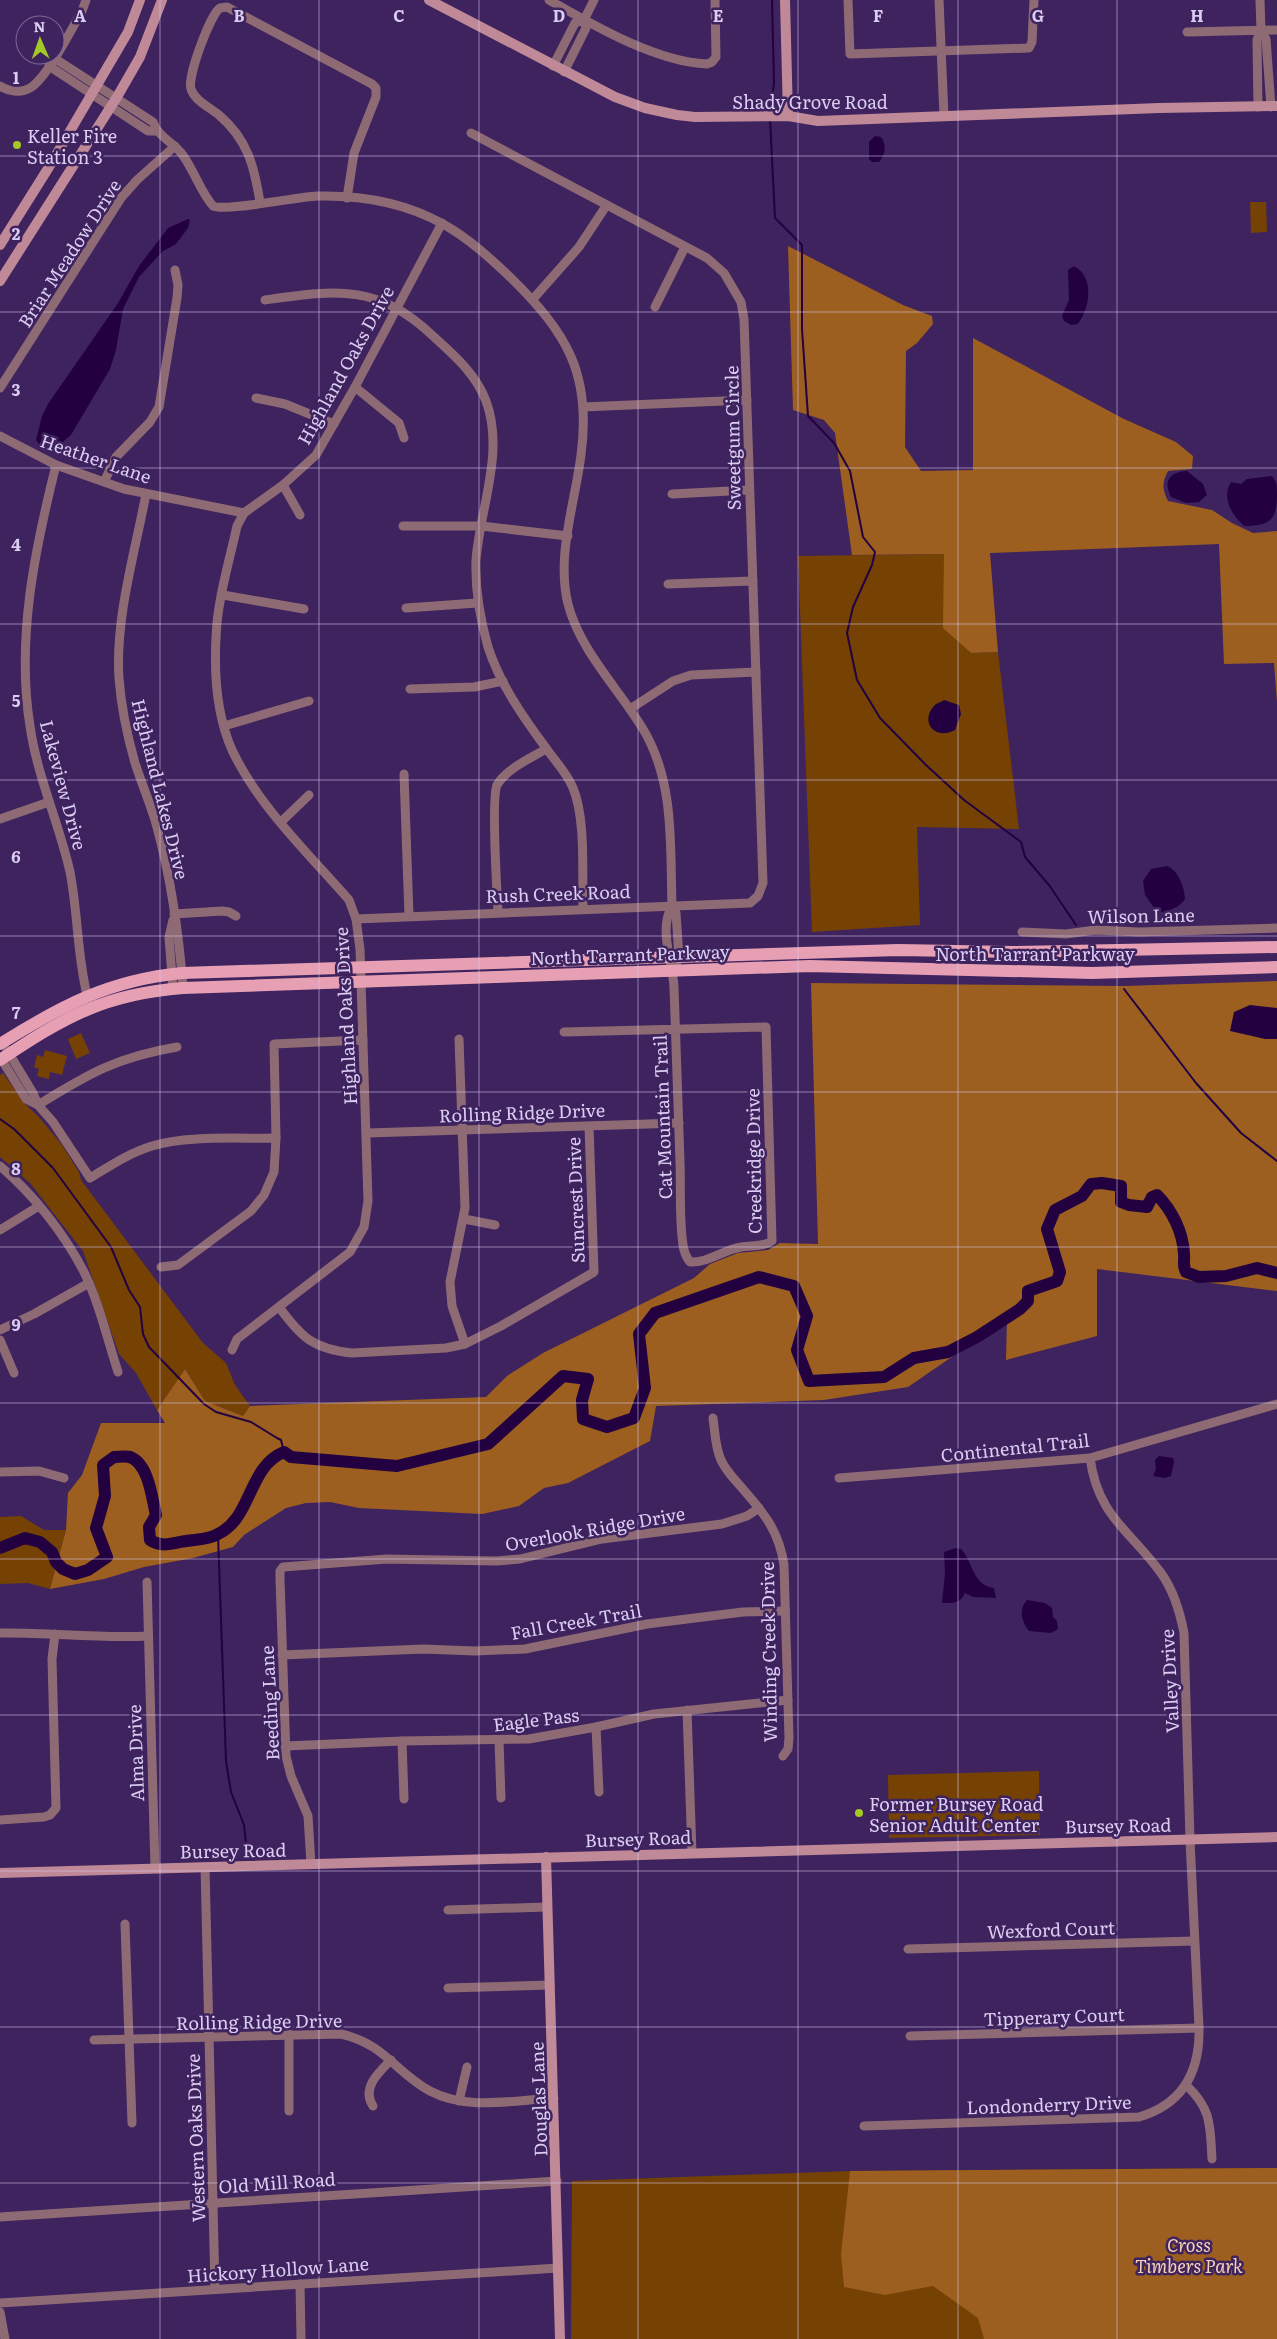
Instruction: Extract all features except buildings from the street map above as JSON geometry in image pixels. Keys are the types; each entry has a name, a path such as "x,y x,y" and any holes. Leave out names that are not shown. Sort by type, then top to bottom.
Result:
{"main road":[{"name":"North Tarrant Parkway","path":"2,1053 61,1007 87,995 125,983 177,974 898,950 1013,952 1277,947"},
{"name":"North Tarrant Parkway","path":"2,1053 96,1005 136,994 178,988 810,966 1092,973 1277,967"}],"street":[{"path":"65,40 82,11 86,0"},
{"path":"0,245 128,32 140,0"},
{"path":"0,281 115,102 140,57 162,0"},
{"name":"Shady Grove Road","path":"429,0 564,72 631,104 660,112 695,117 783,116 818,121 1159,108 1274,107"},
{"path":"548,0 584,20 650,50 697,64 712,62 716,57 715,0"},
{"path":"564,72 586,28 584,20 594,0"},
{"path":"783,116 785,0"},
{"path":"848,0 850,54 1029,48 1032,42 1034,0"},
{"path":"939,0 944,116"},
{"path":"1258,107 1257,40 1261,30 1260,0"},
{"path":"260,202 255,173 246,146 237,133 219,114 198,100 191,91 189,83 192,70 212,21 220,8 227,7 372,84 376,88 376,96 354,153 347,198"},
{"path":"553,66 575,23 584,20"},
{"path":"1261,30 1266,39 1274,107"},
{"path":"1187,32 1277,30"},
{"name":"Cat Mountain Trail","path":"63,65 94,89"},
{"path":"0,86 13,91 29,88 40,79 49,66"},
{"name":"Cat Mountain Trail","path":"49,66 153,122 156,131 175,146 192,169 212,206 224,209 260,202 316,196 374,199 398,204 442,223 479,249 533,299 551,320 569,352 581,385 583,407 582,452 564,573 571,612 577,628 590,650 644,731 659,763 669,800 672,906 668,920 674,957 683,1246 690,1262"},
{"name":"Sweetgum Circle","path":"471,133 707,258 724,273 740,302 746,351 746,400 763,865 763,883 758,896"},
{"name":"Briar Meadow Drive","path":"0,388 121,198 137,180 175,146"},
{"path":"533,299 579,247 606,206"},
{"name":"Highland Oaks Drive","path":"232,1350 237,1339 350,1252 361,1235 367,1217 368,1201 361,967 356,918 349,900 260,797 232,750 219,705 216,673 216,637 223,595 237,526 244,513 282,485 316,455 355,387 442,223"},
{"path":"656,307 685,247"},
{"path":"104,482 116,457 150,422 159,407 177,298 178,285 175,270"},
{"path":"265,300 313,294 353,294 378,299 397,307 413,317 459,360 473,376 486,400 493,430 493,445 476,560 478,603 489,648 514,703 573,788 580,810 583,908"},
{"path":"355,387 399,423 404,438"},
{"path":"256,398 285,404 334,424"},
{"path":"583,407 746,400"},
{"name":"Heather Lane","path":"0,436 56,465 104,482 146,494 244,513"},
{"name":"Lakeview Drive","path":"56,465 44,512 29,601 25,650 30,726 49,802 65,849 74,895 81,972 87,995"},
{"path":"282,485 300,515"},
{"path":"672,494 749,490"},
{"name":"Highland Lakes Drive","path":"146,494 123,614 119,675 127,729 136,764 158,828 174,914 178,988"},
{"path":"403,526 481,526 568,536"},
{"path":"668,584 753,581"},
{"path":"223,595 304,608"},
{"path":"406,608 478,603"},
{"path":"630,709 681,677 756,672"},
{"path":"410,689 474,687 503,681"},
{"path":"224,726 309,701"},
{"path":"498,912 495,805 497,785 516,768 546,748"},
{"path":"404,774 409,916"},
{"path":"281,822 309,795"},
{"path":"0,819 49,802"},
{"name":"Rush Creek Road","path":"356,918 750,903 758,896"},
{"path":"174,914 222,911 236,916"},
{"name":"Wilson Lane","path":"1022,932 1066,934 1095,930 1139,932 1277,928"},
{"path":"1260,929 1260,947"},
{"name":"Creekridge Drive","path":"676,1029 766,1027 772,1241 738,1248 699,1262 690,1262"},
{"path":"564,1032 676,1029"},
{"path":"279,1307 297,1332 307,1339 338,1352 432,1349 466,1344 452,1306 450,1282 464,1219 459,1039"},
{"path":"161,1267 178,1265 259,1203 270,1185 274,1172 276,1138 274,1044 363,1040"},
{"path":"38,1105 103,1066 144,1053 177,1048"},
{"path":"2,1053 26,1099 38,1105 53,1122 90,1178 130,1154 154,1145 188,1141 276,1138"},
{"name":"Rolling Ridge Drive","path":"367,1133 679,1123"},
{"name":"Suncrest Drive","path":"466,1344 594,1272 589,1126"},
{"path":"0,1166 17,1181 39,1206 76,1258 89,1283 118,1372"},
{"path":"0,1230 39,1206"},
{"path":"464,1219 496,1225"},
{"path":"0,1330 34,1314 89,1283"},
{"path":"0,1340 14,1373"},
{"name":"Continental Trail","path":"839,1478 1090,1458 1277,1404"},
{"name":"Winding Creek Drive","path":"713,1418 721,1459 727,1472 759,1508 774,1530 782,1550 789,1738 788,1750 783,1756"},
{"name":"Valley Drive","path":"1090,1458 1096,1484 1107,1510 1160,1572 1174,1596 1181,1618 1186,1651 1190,1840"},
{"path":"0,1472 46,1472 64,1478"},
{"name":"Overlook Ridge Drive","path":"284,1566 387,1559 520,1559 602,1539 722,1524 747,1516 759,1508"},
{"name":"Beeding Lane","path":"284,1566 280,1571 280,1579 285,1746 291,1776 308,1816 311,1864"},
{"name":"Alma Drive","path":"147,1582 155,1868"},
{"name":"Fall Creek Trail","path":"282,1655 396,1649 495,1651 525,1649 647,1624 742,1612 785,1611"},
{"path":"0,1634 55,1634 102,1638 148,1636"},
{"path":"0,1820 44,1817 53,1812 56,1801 52,1659 55,1634"},
{"name":"Eagle Pass","path":"285,1746 402,1741 499,1741 529,1739 654,1714 788,1700"},
{"path":"687,1710 692,1853"},
{"path":"596,1727 599,1792"},
{"path":"402,1741 404,1799"},
{"path":"499,1741 501,1798"},
{"name":"Bursey Road","path":"0,1873 1277,1838"},
{"name":"Londonderry Drive","path":"864,2126 1134,2118 1150,2114 1166,2105 1186,2085 1195,2068 1199,2028 1190,1840"},
{"name":"Douglas Lane","path":"546,1857 557,2180 560,2339"},
{"name":"Western Oaks Drive","path":"205,1867 215,2289"},
{"path":"448,1910 547,1907"},
{"path":"125,1924 132,2123"},
{"name":"Wexford Court","path":"908,1949 1194,1941"},
{"path":"448,1988 550,1985"},
{"name":"Tipperary Court","path":"910,2036 1199,2028"},
{"path":"289,2034 289,2111"},
{"name":"Rolling Ridge Drive","path":"94,2040 341,2034 355,2037 374,2046 431,2092 459,2101 480,2103 554,2098"},
{"path":"374,2106 371,2102 370,2085 378,2073 391,2060"},
{"path":"459,2101 466,2067"},
{"path":"1186,2085 1204,2104 1208,2114 1212,2160"},
{"name":"Old Mill Road","path":"0,2217 557,2180"},
{"name":"Hickory Hollow Lane","path":"0,2303 558,2268"},
{"path":"300,2284 301,2339"},
{"path":"0,2312 5,2339"}],"green space":[{"path":"1250,202 1266,202 1267,232 1251,233"},
{"path":"788,246 903,305 932,316 933,324 917,343 906,351 905,447 921,471 973,470 973,338 1124,419 1176,442 1193,456 1192,469 1168,471 1164,486 1168,501 1212,510 1232,523 1253,533 1277,531 1277,702 1274,663 1224,664 1219,544 990,553 998,652 971,653 943,628 944,554 852,555 835,433 824,420 793,410"},
{"path":"944,554 944,628 971,653 998,652 1019,829 917,827 920,925 812,932 798,556"},
{"path":"1277,981 1277,1291 1097,1269 1097,1336 1006,1360 1007,1319 908,1387 824,1400 656,1406 650,1441 568,1483 544,1488 519,1506 482,1514 359,1508 330,1502 306,1503 286,1508 244,1535 233,1547 193,1558 144,1567 104,1579 50,1589 66,1530 68,1493 82,1475 101,1423 165,1423 157,1410 185,1369 205,1401 243,1416 250,1406 486,1397 507,1376 543,1353 694,1278 710,1264 738,1253 768,1250 780,1243 818,1244 811,983 1123,986"},
{"path":"81,1033 90,1053 76,1059 68,1039"},
{"path":"45,1050 67,1056 62,1075 50,1072 49,1079 37,1076 39,1069 34,1067 37,1055 43,1057"},
{"path":"3,1073 24,1103 39,1117 62,1145 79,1172 81,1180 203,1343 226,1363 235,1385 250,1406 243,1416 205,1401 185,1369 157,1410 136,1373 119,1354 83,1251 30,1183 0,1157 0,1075"},
{"path":"21,1516 44,1530 66,1530 50,1589 28,1583 0,1584 0,1517"},
{"path":"1039,1771 1040,1835 889,1838 888,1775"},
{"name":"Cross Timbers Park","path":"1277,2168 1277,2339 571,2339 572,2181 850,2171"},
{"path":"1277,2168 1277,2339 984,2339 978,2318 933,2286 885,2295 844,2287 841,2254 850,2171"}],"shaded area":[{"path":"875,136 881,137 885,147 879,162 872,162 869,159 869,142"},
{"path":"188,219 190,220 188,228 176,244 163,251 139,277 123,309 116,350 110,369 71,435 58,446 39,444 36,440 42,416 48,404 118,303 139,266 168,228"},
{"path":"1074,266 1085,277 1088,285 1088,302 1078,324 1071,325 1064,321 1062,316 1069,300 1068,270"},
{"path":"1187,471 1203,484 1207,495 1199,502 1186,503 1171,497 1168,486 1169,478 1176,473"},
{"path":"1272,476 1276,482 1277,489 1276,510 1273,516 1266,523 1244,526 1229,506 1227,494 1231,482 1241,484 1247,479"},
{"path":"944,700 959,705 961,714 955,730 941,733 931,728 928,718 935,705"},
{"path":"1167,866 1175,872 1180,880 1185,899 1180,905 1172,909 1157,912 1145,895 1143,881 1151,869"},
{"path":"1250,1005 1277,1008 1277,1039 1265,1039 1230,1031 1234,1012"},
{"path":"1159,1456 1173,1458 1171,1476 1165,1478 1153,1476 1156,1469 1155,1460"},
{"path":"956,1548 961,1549 981,1583 994,1588 996,1598 973,1597 965,1593 958,1601 942,1603 945,1573 944,1552"},
{"path":"1027,1600 1045,1603 1052,1608 1053,1617 1057,1621 1058,1629 1051,1633 1029,1631 1024,1624 1022,1616 1024,1604"}],"waterway":[{"path":"770,112 774,83 772,0"},
{"path":"770,119 775,218 802,245 802,329 808,416 834,443 850,471 863,537 875,552 872,565 853,607 847,633 857,680 880,718 926,765 964,800 1021,842 1025,857 1049,885 1076,925"},
{"path":"1124,989 1196,1083 1241,1133 1277,1161"},
{"path":"0,1119 14,1129 53,1168 111,1247 129,1290 140,1307 143,1334 149,1347 204,1404 216,1412 251,1422 281,1440 284,1452"},
{"path":"0,1548 25,1538 40,1542 52,1552 56,1562 63,1569 75,1574 88,1570 107,1557 96,1528 105,1496 103,1465 114,1457 130,1457 142,1467 149,1483 156,1515 149,1527 150,1540 159,1544 168,1544 209,1538 228,1527 244,1506 263,1469 272,1459 284,1452 291,1457 397,1466 488,1444 563,1376 588,1379 582,1400 583,1419 607,1427 634,1418 645,1388 639,1334 655,1313 759,1277 794,1286 807,1316 797,1350 809,1381 884,1377 914,1358 948,1352 977,1337 1020,1309 1028,1301 1028,1291 1057,1281 1060,1272 1047,1229 1055,1210 1082,1196 1091,1184 1102,1183 1121,1186 1121,1202 1129,1205 1147,1207 1152,1197 1157,1195 1172,1214 1179,1230 1186,1272 1199,1277 1226,1276 1257,1268 1277,1273"},
{"path":"218,1535 226,1761 231,1792 244,1825 247,1853"}],"place":[{"name":"Keller Fire Station 3","path":"17,145"},
{"name":"Former Bursey Road Senior Adult Center","path":"859,1813"}]}
